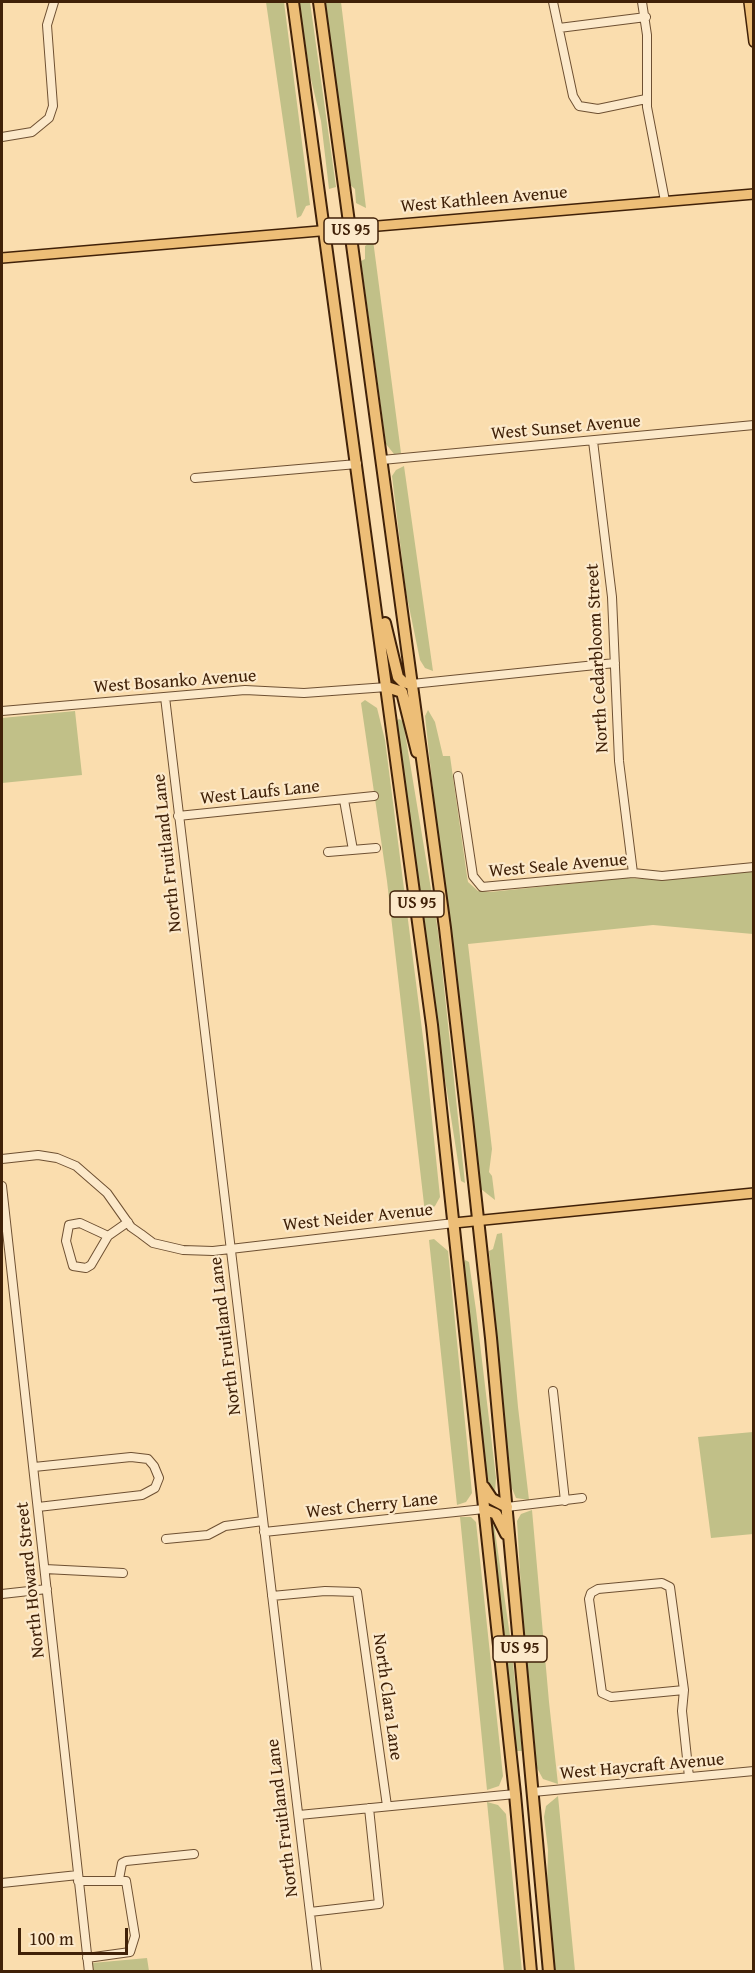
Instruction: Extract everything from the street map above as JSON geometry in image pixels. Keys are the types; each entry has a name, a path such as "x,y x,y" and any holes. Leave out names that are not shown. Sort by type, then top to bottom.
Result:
{"highway":[{"name":"US 95","path":"293,2 424,962 515,1794 531,1971"},
{"name":"US 95","path":"319,2 445,928 507,1507 549,1971"},
{"path":"375,598 384,620 395,670 403,682 412,684"},
{"path":"387,687 402,692 414,748 423,762"},
{"path":"481,1479 486,1493 507,1507"},
{"path":"484,1509 496,1514 510,1542"},
{"path":"511,1758 522,1786 533,1792"},
{"path":"515,1794 528,1805 535,1823"}],"main road":[{"path":"749,2 753,42"},
{"name":"West Kathleen Avenue","path":"2,258 753,194"},
{"name":"West Neider Avenue","path":"454,1223 753,1193"}],"street":[{"path":"2,137 32,132 49,118 53,98 47,34 54,2"},
{"path":"553,2 573,96 579,106 598,109 646,99"},
{"path":"642,2 646,17 646,99 665,201"},
{"path":"559,28 646,17"},
{"name":"West Sunset Avenue","path":"382,460 753,425"},
{"name":"North Cedarbloom Street","path":"593,441 612,597 619,770 633,873"},
{"path":"195,478 357,464"},
{"path":"412,684 615,663"},
{"name":"West Bosanko Avenue","path":"2,711 245,690 304,693 387,687"},
{"name":"North Fruitland Lane","path":"165,697 316,1971"},
{"name":"West Seale Avenue","path":"458,776 472,876 482,888 633,873 662,876 753,867"},
{"name":"West Laufs Lane","path":"178,816 374,796"},
{"name":"West Laufs Lane","path":"344,800 353,850"},
{"path":"328,852 376,848"},
{"name":"West Neider Avenue","path":"2,1159 38,1155 57,1158 76,1166 107,1193 128,1222 153,1243 169,1248 195,1251 231,1249 454,1223"},
{"name":"North Howard Street","path":"2,1186 88,1971"},
{"path":"108,1236 80,1223 69,1225 66,1241 73,1266 86,1268 91,1265 108,1236 128,1222"},
{"path":"553,1391 566,1501"},
{"path":"34,1467 130,1456 148,1459 159,1478 155,1488 142,1495 38,1507"},
{"path":"507,1507 582,1498"},
{"name":"West Cherry Lane","path":"264,1532 484,1509"},
{"path":"166,1539 208,1535 225,1526 263,1521"},
{"path":"45,1569 123,1574"},
{"path":"684,1690 611,1697 602,1693 590,1609 591,1593 598,1589 662,1583 670,1587 684,1690 682,1711 689,1777"},
{"path":"2,1594 47,1589"},
{"name":"North Clara Lane","path":"272,1596 325,1591 357,1592 387,1806"},
{"name":"West Haycraft Avenue","path":"533,1792 753,1771"},
{"path":"299,1815 515,1794"},
{"path":"310,1912 379,1904 369,1808"},
{"path":"119,1879 122,1863 126,1861 194,1854"},
{"path":"2,1883 78,1878 126,1881 135,1936 134,1947 130,1952 121,1955 87,1958"}],"shaded area":[{"path":"266,2 284,2 310,205 306,206 301,216 297,218"},
{"path":"299,2 310,2 336,187 329,189 321,121 310,75"},
{"path":"324,2 341,2 366,208 356,203 355,189 349,184"},
{"path":"373,240 401,453 394,454 386,444 361,261 365,259 365,246"},
{"path":"404,466 433,671 425,668 420,660 406,592 392,476 396,470"},
{"path":"365,700 377,708 385,740 426,1061 440,1197 435,1206 425,1213 387,881 361,703"},
{"path":"428,710 435,722 443,756 450,756 468,882 478,891 490,892 625,878 666,880 753,870 753,934 653,925 468,944 492,1149 489,1172 492,1176 495,1200 481,1189 435,809 425,716"},
{"path":"75,711 82,775 2,783 2,718"},
{"path":"399,719 403,721 438,931 465,1183 461,1181 427,964 396,721"},
{"path":"502,1233 529,1500 516,1498 511,1486 489,1251 493,1249 497,1234"},
{"path":"434,1239 448,1251 472,1493 466,1502 457,1505 429,1240"},
{"path":"465,1260 469,1262 476,1310 496,1478 495,1493 490,1490 481,1445 463,1265"},
{"path":"753,1432 753,1534 711,1538 698,1437"},
{"path":"532,1510 558,1784 543,1779 537,1768 523,1623 517,1521 521,1514"},
{"path":"460,1517 471,1517 476,1522 503,1776 499,1786 487,1790"},
{"path":"494,1524 511,1643 522,1751 517,1751 512,1717 490,1532"},
{"path":"558,1796 575,1971 555,1971 547,1888 548,1850 544,1817 546,1806"},
{"path":"487,1802 498,1805 506,1814 522,1971 504,1971"},
{"path":"147,1958 149,1971 93,1971 92,1963"}]}
